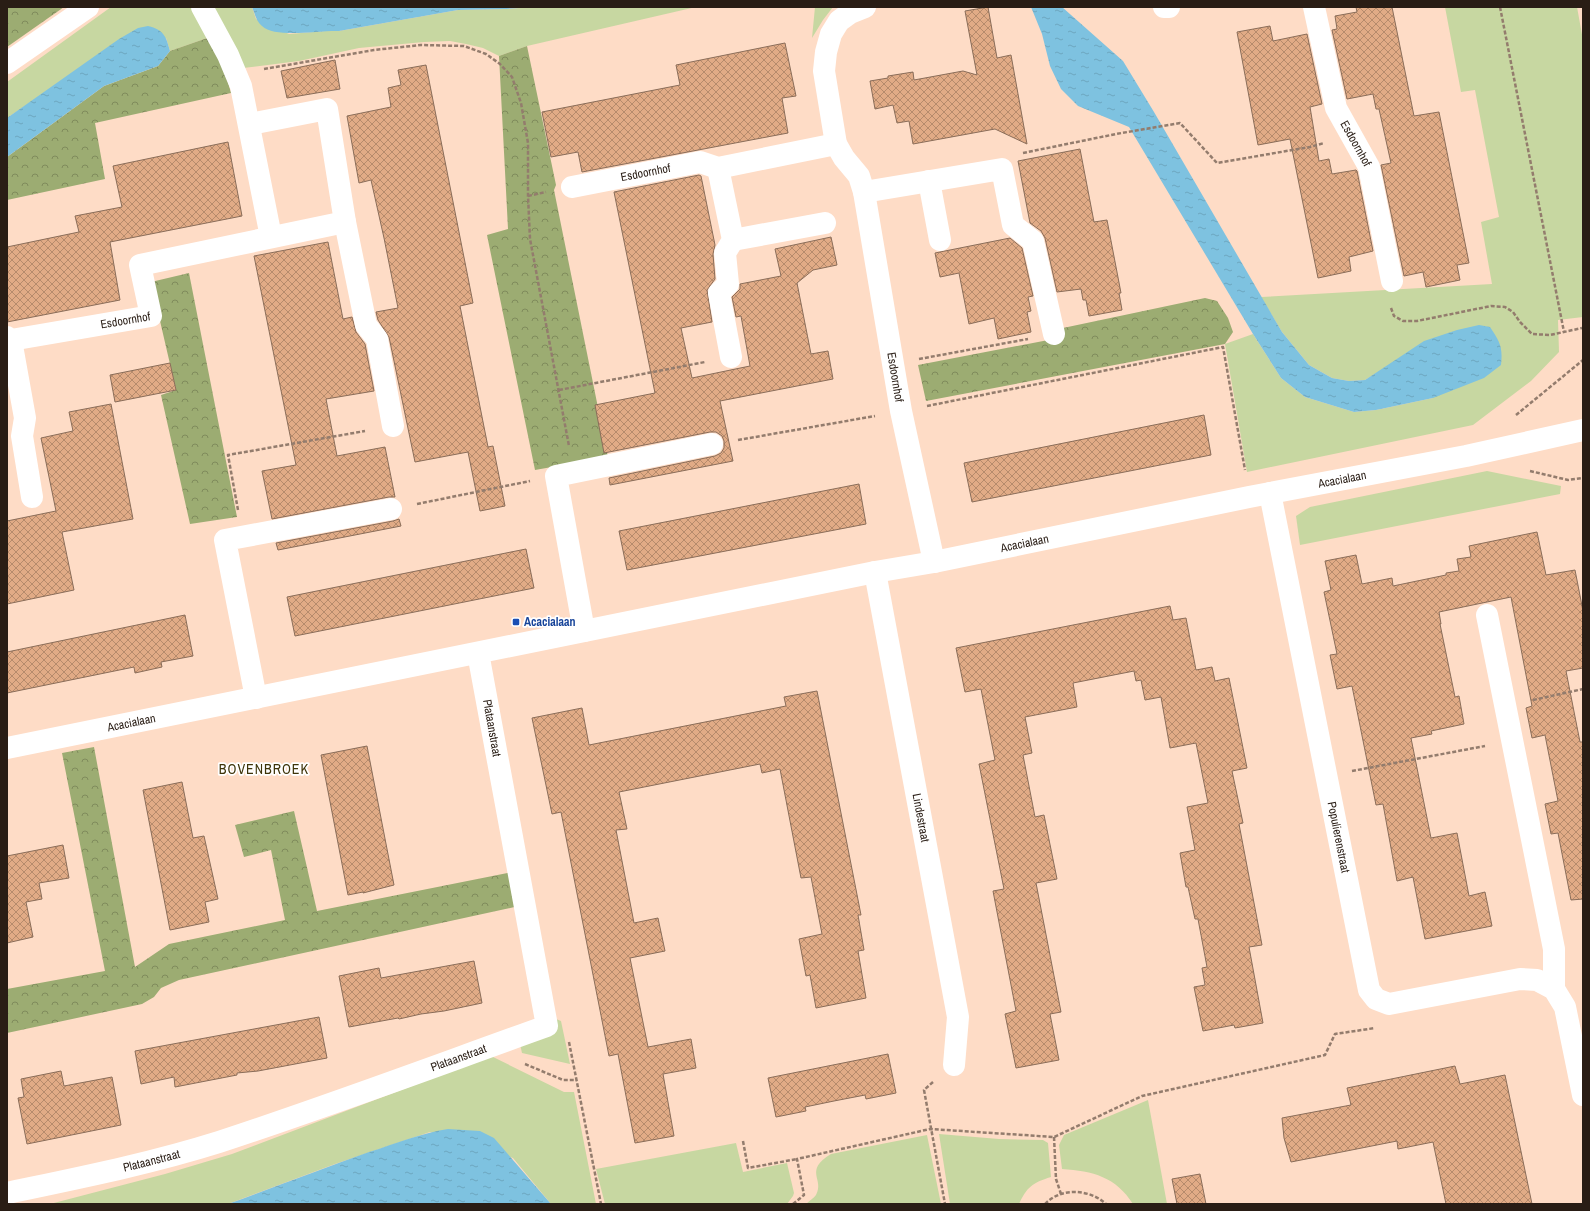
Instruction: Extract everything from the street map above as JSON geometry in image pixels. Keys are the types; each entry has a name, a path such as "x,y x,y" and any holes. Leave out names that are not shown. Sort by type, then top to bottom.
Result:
{"street":[{"path":"7,63 88,7"},
{"path":"202,7 228,55 241,86 250,124 270,237"},
{"name":"Esdoornhof","path":"865,7 850,13 839,21 831,34 826,52 824,71 836,144 844,158 859,176 864,192 901,411 934,562"},
{"path":"1164,7 1169,7"},
{"name":"Esdoornhof","path":"1314,7 1336,108 1369,167 1392,281"},
{"path":"250,124 327,109 345,222 366,324 377,339 393,426"},
{"name":"Esdoornhof","path":"572,187 700,162 718,168 836,144"},
{"path":"718,168 733,240 725,253 728,284 719,293 731,357"},
{"path":"864,192 1002,169 1013,225 1033,242 1054,334"},
{"path":"929,181 940,240"},
{"name":"Esdoornhof","path":"32,497 22,436 25,418 9,339 151,316 140,265 345,222"},
{"path":"733,240 825,223"},
{"name":"Acacialaan","path":"7,748 875,572 934,562 1260,495 1466,456 1583,430"},
{"path":"584,631 565,474 712,444"},
{"name":"Populierenstraat","path":"1260,495 1326,776 1366,981 1369,990 1376,999 1389,1004"},
{"path":"256,698 225,540 391,509"},
{"name":"Lindestraat","path":"875,572 958,1017 954,1065"},
{"path":"1486,614 1506,705 1554,949 1554,989"},
{"name":"Plataanstraat","path":"7,1193 144,1163 218,1142 290,1118 547,1026 478,653"},
{"path":"1389,1004 1520,978 1537,980 1554,989 1565,1007 1583,1095"}],"path":[{"path":"1500,7 1564,332"},
{"path":"235,71 263,69 374,50 421,45 464,46 486,54 500,64 512,77 521,103 528,143 530,239 559,390 565,474 391,509"},
{"path":"1002,169 1015,154 1180,123 1217,163 1310,147 1351,134"},
{"path":"1392,281 1391,307 1394,316 1403,321 1417,321 1491,306 1505,307 1513,312 1520,322 1532,334 1550,335 1583,328 1583,333"},
{"path":"893,363 1054,334"},
{"path":"712,444 901,411 1223,347 1260,495"},
{"path":"559,390 731,357"},
{"path":"1515,416 1583,360"},
{"path":"243,537 228,455 393,426"},
{"path":"1506,705 1583,689"},
{"path":"1326,776 1513,741"},
{"path":"743,1141 748,1168 797,1159 930,1129 1054,1137 1142,1096 1325,1056 1335,1034 1389,1026 1389,1004"},
{"path":"488,1047 563,1080 577,1080 601,1204"},
{"path":"945,1204 924,1090 954,1065"},
{"path":"1054,1137 1056,1179 1061,1194"},
{"path":"794,1204 804,1196 797,1159"},
{"path":"1045,1204 1061,1194 1076,1192 1092,1195 1106,1204"}],"green space":[{"path":"7,7 64,7 7,47"},
{"path":"111,7 191,7 210,37 170,51 166,38 62,81 7,118 7,82"},
{"path":"212,7 252,7 256,19 289,34 339,31 458,10 533,7 696,7 527,46 499,56 483,48 450,41 424,42 359,48 299,61 243,68"},
{"path":"815,7 833,7 812,38"},
{"path":"1445,7 1577,7 1583,40 1583,317 1558,320 1559,352 1531,381 1473,425 1247,472 1225,344 1253,334 1281,378 1305,397 1354,412 1376,410 1433,398 1378,372 1365,380 1349,381 1332,378 1309,365 1282,332 1261,297 1492,284 1481,222 1499,217 1475,90 1461,92"},
{"path":"210,37 225,71 231,93 95,123 105,179 7,200 7,157 104,86 158,66 170,51"},
{"path":"527,46 556,185 554,190 608,457 535,470 487,235 508,229 499,56"},
{"path":"189,273 237,517 190,524 161,395 176,390 151,282"},
{"path":"1205,298 1217,301 1228,318 1233,332 1225,344 926,401 918,365 1064,337 1063,328"},
{"path":"1487,471 1561,486 1560,494 1300,545 1296,516 1310,507"},
{"path":"94,747 135,967 169,944 285,920 271,850 244,857 235,825 294,811 317,911 512,872 519,906 179,980 161,988 154,997 142,1004 7,1033 7,989 105,971 62,753"},
{"path":"556,1019 561,1021 570,1064 522,1053 520,1044"},
{"path":"491,1056 564,1092 574,1092 596,1204 551,1204 513,1158 430,1132 335,1164 228,1204 50,1204 165,1174 232,1154"},
{"path":"1148,1100 1167,1204 1133,1204 1119,1187 1103,1177 1084,1172 1062,1169 1059,1145 1064,1135"},
{"path":"939,1134 999,1139 1043,1140 1048,1143 1051,1177 1039,1181 1031,1186 1019,1204 950,1204"},
{"path":"927,1135 941,1204 806,1204 816,1195 818,1189 816,1170 818,1165 831,1154"},
{"path":"736,1143 743,1172 787,1163 794,1193 787,1204 605,1204 596,1169"}],"water":[{"path":"252,7 533,7 458,10 339,31 288,33 269,30 262,26 257,20"},
{"path":"1031,7 1062,7 1123,61 1282,332 1309,365 1332,378 1349,381 1365,380 1424,341 1457,330 1479,325 1490,327 1496,337 1502,354 1501,365 1484,378 1433,398 1376,410 1354,412 1305,397 1281,378 1129,127 1078,106 1061,89 1050,66 1042,34"},
{"path":"148,26 158,29 164,34 170,51 158,66 104,86 7,157 7,118 119,39 138,28"},
{"path":"448,1129 480,1131 494,1138 551,1204 228,1204 369,1152 418,1136"}],"building":[{"path":"988,7 997,58 1011,55 1027,144 995,129 913,144 909,121 897,123 893,105 875,109 870,81 888,78 888,76 913,72 914,80 963,71 977,75 965,11"},
{"path":"1356,7 1392,7 1414,116 1439,112 1469,263 1457,265 1460,280 1426,287 1423,272 1404,276 1381,165 1391,163 1379,109 1376,109 1373,94 1347,99 1332,30 1337,29 1335,16 1357,12"},
{"path":"1270,26 1273,41 1307,34 1322,104 1310,107 1319,161 1329,159 1332,174 1357,171 1373,251 1349,257 1351,271 1318,278 1290,139 1258,145 1237,32"},
{"path":"785,43 796,96 782,98 788,133 582,172 578,152 551,157 542,112 680,85 676,65"},
{"path":"335,60 340,89 287,98 281,71"},
{"path":"426,65 473,303 460,306 488,447 493,446 505,506 480,511 468,452 415,462 389,337 378,320 376,312 398,308 371,180 359,183 347,116 391,107 388,88 401,85 398,70"},
{"path":"228,142 242,216 110,242 120,300 7,322 7,247 79,232 75,216 122,207 113,166"},
{"path":"1080,149 1094,222 1107,220 1121,293 1119,293 1122,310 1089,316 1086,300 1083,300 1081,289 1057,292 1045,238 1041,231 1030,223 1018,161"},
{"path":"699,175 701,176 715,245 713,254 715,279 707,290 712,322 681,328 692,378 750,366 741,316 736,317 732,297 740,289 740,284 781,276 775,249 831,237 837,265 813,270 797,283 811,354 828,351 833,379 720,401 733,461 610,485 609,478 715,456 721,453 724,448 722,436 716,432 710,432 604,453 595,405 655,393 614,192"},
{"path":"1010,238 1022,248 1033,296 1028,297 1031,311 1027,312 1031,332 998,339 994,318 969,324 959,273 940,277 935,253"},
{"path":"328,242 343,319 352,317 356,332 365,344 374,391 326,399 337,456 385,447 395,497 272,519 262,471 296,465 254,256"},
{"path":"170,363 176,390 115,402 110,375"},
{"path":"111,404 133,519 62,532 74,590 7,604 7,521 56,511 41,438 73,431 69,412"},
{"path":"1204,415 1211,455 972,502 964,463"},
{"path":"859,484 866,524 627,570 619,531"},
{"path":"399,519 401,526 278,550 276,543 393,521"},
{"path":"1537,532 1546,575 1575,570 1583,611 1583,668 1566,671 1580,742 1583,742 1583,899 1571,900 1558,833 1551,834 1545,804 1558,801 1545,735 1532,738 1526,708 1532,706 1511,597 1439,612 1440,624 1455,697 1459,696 1464,724 1431,731 1432,734 1411,738 1431,838 1457,833 1469,896 1485,892 1492,926 1425,939 1413,877 1397,881 1383,804 1376,805 1352,686 1337,689 1330,655 1337,654 1324,592 1331,590 1325,561 1356,555 1362,584 1392,578 1393,586 1459,571 1457,559 1471,557 1469,546"},
{"path":"526,549 534,588 295,636 287,597"},
{"path":"1170,606 1173,620 1186,618 1196,670 1212,667 1215,681 1229,678 1247,768 1232,771 1243,823 1239,824 1262,945 1249,947 1263,1023 1235,1028 1234,1025 1203,1031 1194,987 1205,985 1202,968 1207,967 1198,919 1195,919 1188,887 1186,887 1180,853 1195,850 1187,807 1208,803 1196,743 1170,748 1161,697 1145,700 1141,680 1136,681 1134,671 1073,683 1077,707 1025,717 1032,753 1023,755 1035,817 1044,815 1057,879 1036,883 1061,1012 1050,1014 1059,1060 1016,1068 1005,1014 1016,1011 993,891 1004,889 979,764 995,760 981,689 965,692 956,648"},
{"path":"185,615 193,656 161,662 162,667 135,673 134,667 7,693 7,652"},
{"path":"817,691 861,915 858,915 864,950 858,951 866,998 816,1008 810,975 806,976 799,939 822,934 811,877 801,878 780,769 762,773 760,764 619,792 627,829 616,830 634,923 658,918 665,951 630,958 648,1047 691,1039 696,1068 663,1074 674,1136 635,1143 618,1054 609,1056 561,812 552,814 532,718 582,708 589,745 786,706 784,697"},
{"path":"367,746 394,885 363,893 348,895 321,755"},
{"path":"182,782 193,838 204,836 218,899 205,902 209,922 170,930 143,790"},
{"path":"63,845 69,878 39,883 42,899 26,902 33,937 7,943 7,856"},
{"path":"474,961 482,1003 349,1027 339,976 379,968 381,978"},
{"path":"319,1017 327,1058 258,1071 237,1073 237,1075 175,1087 174,1077 141,1084 135,1051"},
{"path":"888,1054 896,1093 866,1099 865,1095 834,1101 805,1107 806,1111 776,1117 768,1078"},
{"path":"1455,1066 1460,1084 1505,1075 1532,1204 1446,1204 1433,1142 1398,1149 1397,1141 1291,1162 1284,1138 1282,1118 1351,1105 1347,1088"},
{"path":"61,1071 64,1086 112,1077 121,1125 27,1144 18,1098 24,1097 21,1079"},
{"path":"1200,1174 1206,1204 1177,1204 1172,1179"}],"place":[{"name":"Acacialaan","path":"516,622"}],"district":[{"name":"BOVENBROEK","path":"264,769"}]}
